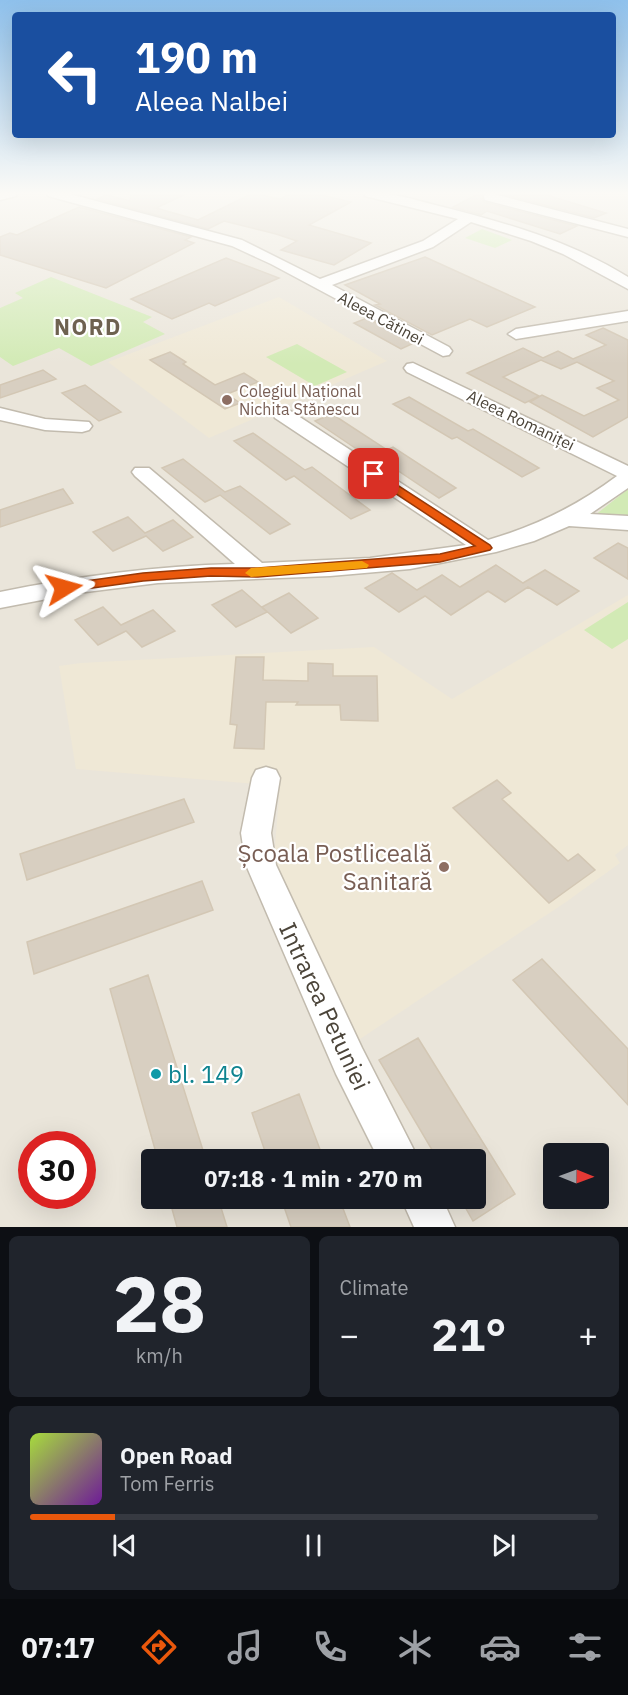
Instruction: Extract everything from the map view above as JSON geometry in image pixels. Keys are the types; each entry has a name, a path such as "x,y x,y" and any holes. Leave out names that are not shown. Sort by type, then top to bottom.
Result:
{"street":[{"name":"Aleea Cătinei","path":"252,250 320,284 443,351 413,368"},
{"name":"Aleea Cătinei","path":"320,284 411,250"},
{"path":"567,250 610,272 628,284"},
{"path":"610,272 628,268"},
{"path":"516,334 628,316"},
{"name":"Aleea Romaniței","path":"413,368 628,474"},
{"path":"0,414 12,414 31,422 53,426 82,426"},
{"path":"282,414 485,548"},
{"path":"142,472 258,573"},
{"path":"0,600 43,591 143,577 211,572 258,573 440,558 526,536 566,519 606,495 628,478"},
{"path":"566,519 628,523"},
{"name":"Intrarea Petuniei","path":"266,778 256,833 261,865 348,1061 394,1149"},
{"path":"426,1209 435,1227"}],"shaded area":[{"path":"0,250 628,250 628,1227 0,1227"},
{"name":"Colegiul Național Nichita Stănescu","path":"279,297 387,361 209,438 108,362"},
{"path":"628,595 628,845 615,855 620,863 566,902 357,1041 273,870 280,786 76,769 59,666 374,647 452,699"}],"green space":[{"path":"51,277 152,317 143,322 165,334 91,366 59,348 13,366 0,357 0,308 23,298 15,293"},
{"path":"297,344 347,372 315,386 266,357"},
{"path":"628,489 628,518 594,516"},
{"path":"628,602 628,639 612,649 584,630"}],"building":[{"path":"0,250 180,250 106,288 0,255"},
{"path":"282,250 359,250 334,265"},
{"path":"425,257 535,307 487,327 470,319 432,335 375,305 380,304 345,285"},
{"path":"226,258 279,278 215,306 209,303 172,319 131,299"},
{"path":"367,318 414,343 401,349 354,323"},
{"path":"603,328 628,340 628,417 593,437 530,402 542,395 584,416 619,400 597,388 614,381 577,362 561,369 541,360 503,377 539,396 525,403 467,373 523,348 543,358 558,351 573,359 606,345 586,335"},
{"path":"170,352 186,362 183,364 215,385 244,373 258,382 227,394 240,403 225,409 150,360"},
{"path":"43,370 56,379 0,398 0,385"},
{"path":"85,385 121,412 99,421 62,393"},
{"path":"409,397 468,431 473,429 539,468 522,477 457,437 452,439 393,404"},
{"path":"332,414 387,450 393,447 456,488 439,498 376,456 370,458 315,421"},
{"path":"253,433 305,470 312,467 370,510 351,519 294,476 286,480 234,441"},
{"path":"183,459 225,492 240,486 290,524 270,534 220,495 205,502 162,468"},
{"path":"63,489 73,503 0,527 0,510"},
{"path":"128,517 145,533 173,520 193,537 163,551 146,536 113,551 93,532"},
{"path":"618,543 628,548 628,579 594,558"},
{"path":"496,565 523,583 545,570 579,591 557,605 528,587 505,602 488,591 451,615 425,596 399,612 365,588 392,573 417,590 442,575 460,587"},
{"path":"242,590 267,612 236,627 212,605"},
{"path":"289,593 318,618 291,633 262,607"},
{"path":"103,607 121,625 153,610 175,631 142,647 126,631 98,645 75,620"},
{"path":"236,657 264,657 263,680 308,681 308,663 333,664 333,676 377,676 378,721 341,720 340,705 266,702 264,749 234,748 237,725 230,724"},
{"name":"Școala Postliceală Sanitară","path":"497,780 511,793 502,799 568,861 578,854 595,870 549,903 453,808"},
{"path":"184,799 194,822 27,880 20,854"},
{"path":"202,881 213,910 34,974 27,942"},
{"path":"542,959 628,1049 628,1105 513,980"},
{"name":"bl. 149","path":"148,975 203,1149 155,1149 110,989"},
{"path":"418,1038 515,1194 473,1221 466,1209 486,1209 486,1149 432,1149 379,1060"},
{"path":"299,1094 320,1149 264,1149 252,1113"},
{"path":"172,1209 221,1209 227,1227 177,1227"},
{"path":"285,1209 343,1209 350,1227 291,1227"}],"slow traffic":[{"path":"251,573 362,565"}],"place":[{"name":"Colegiul Național Nichita Stănescu","path":"227,400"},
{"name":"Școala Postliceală Sanitară","path":"444,867"},
{"name":"bl. 149","path":"156,1074"}],"district":[{"name":"NORD","path":"88,326"}],"route":[{"path":"64,588 143,577 211,572 258,573 440,558 485,548 374,474"}]}
